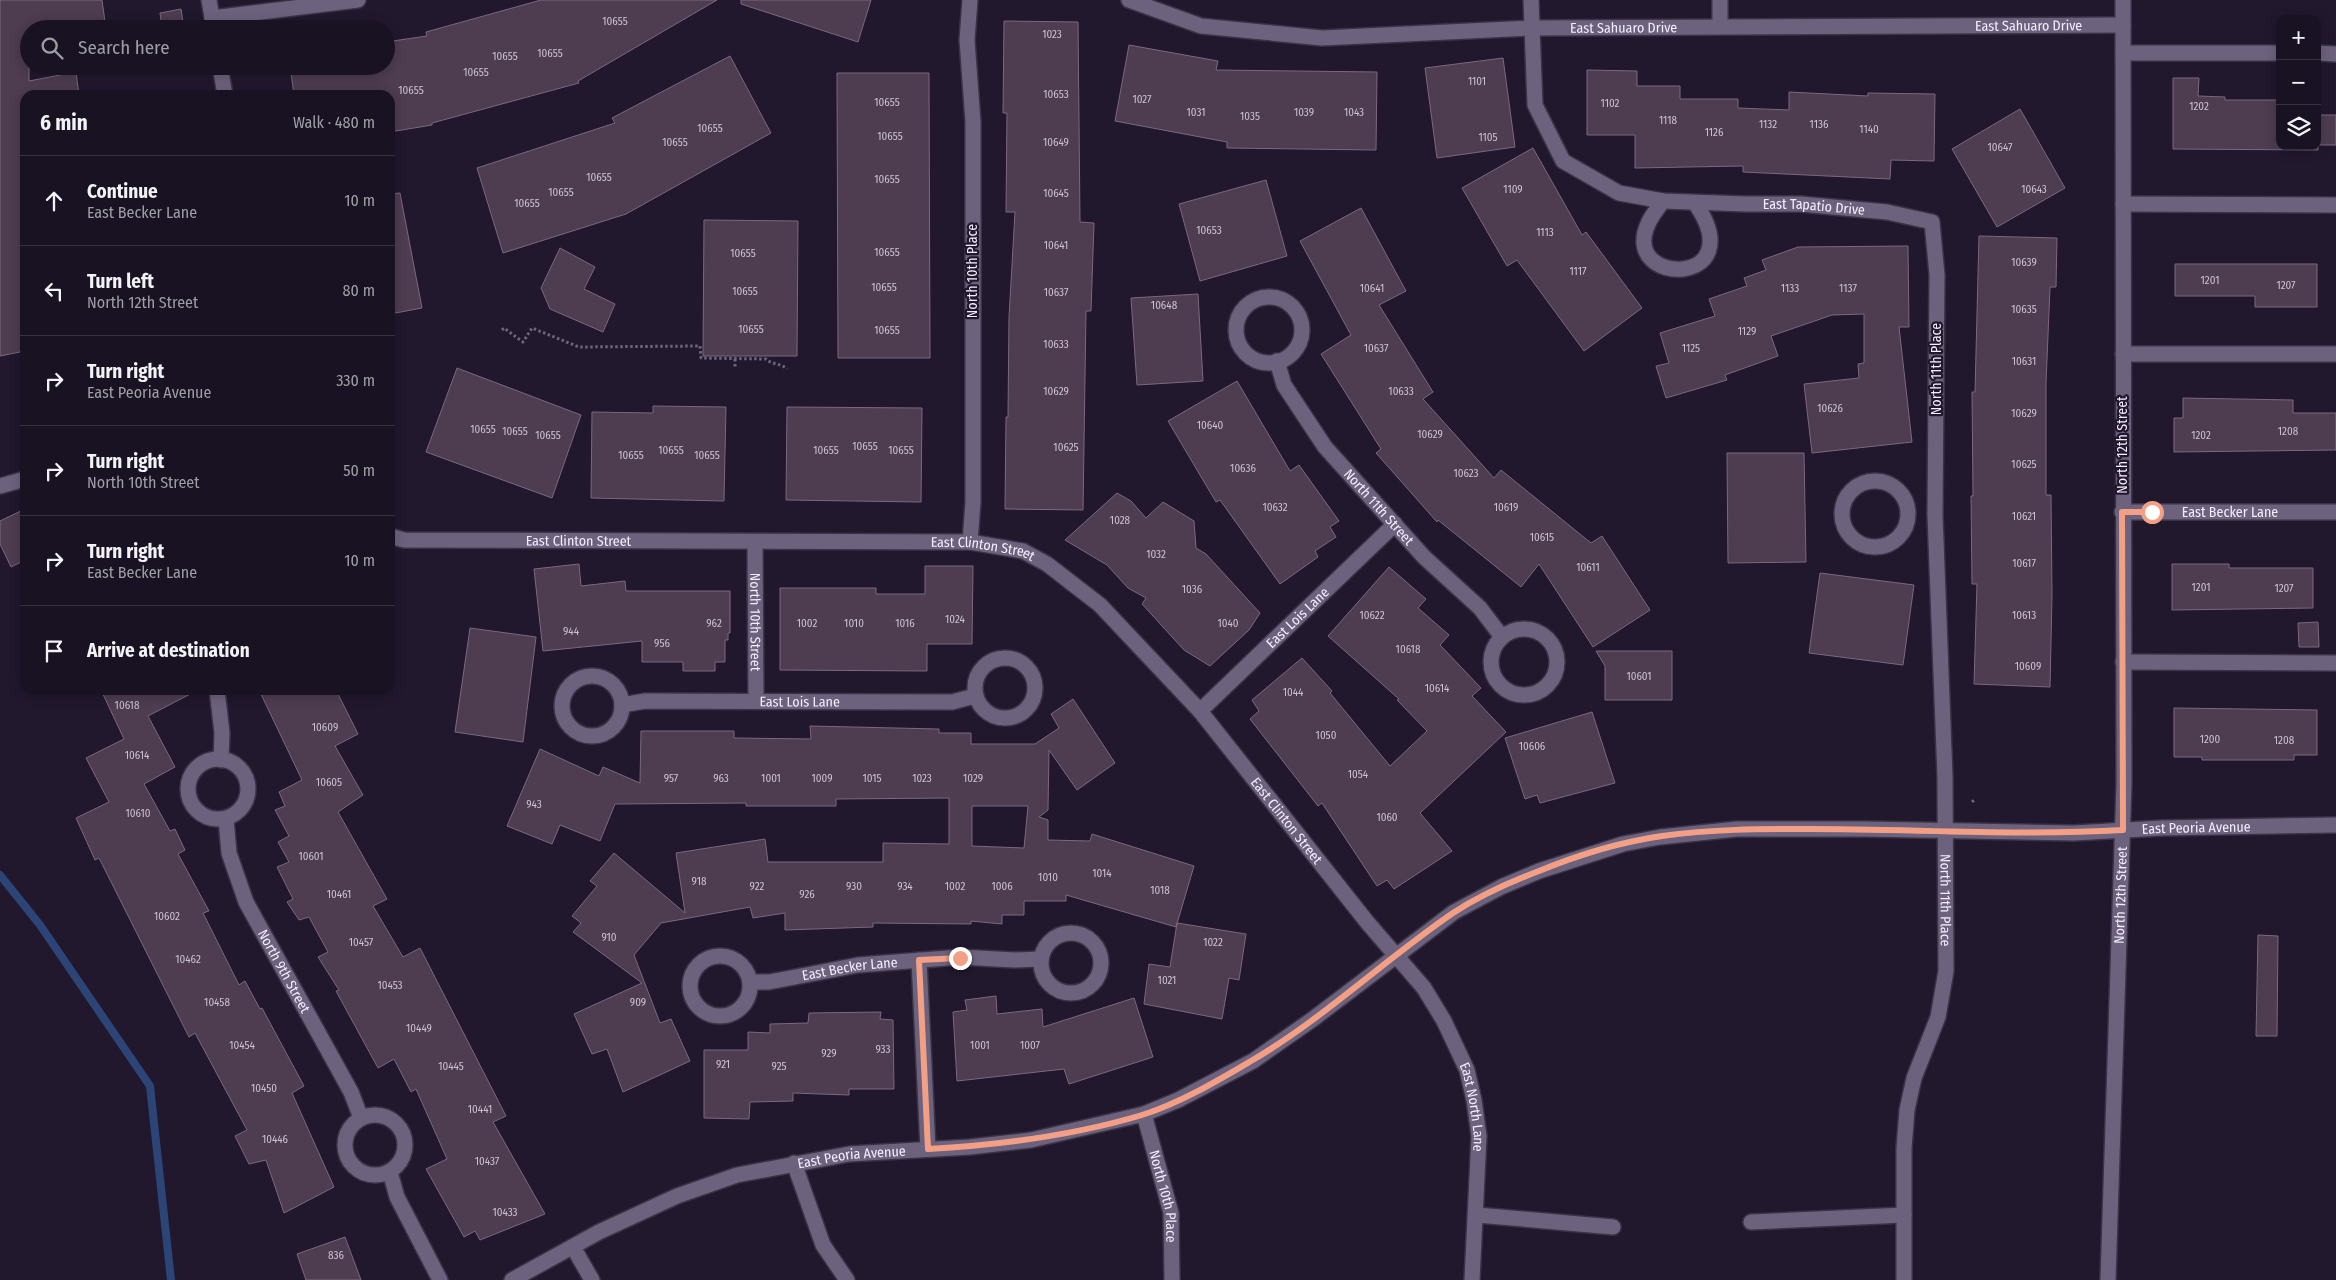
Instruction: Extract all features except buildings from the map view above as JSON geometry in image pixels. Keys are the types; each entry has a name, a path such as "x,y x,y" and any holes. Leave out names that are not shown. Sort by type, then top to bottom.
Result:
{"street":[{"path":"209,0 212,20"},
{"path":"237,20 358,0"},
{"name":"North 10th Place","path":"970,0 967,40 973,122 972,502 970,542"},
{"name":"East Sahuaro Drive","path":"1129,0 1201,26 1322,38 1533,28 2123,25"},
{"path":"1531,0 1533,28"},
{"path":"1720,0 1720,26"},
{"name":"North 12th Street","path":"2108,1280 2123,830 2123,0"},
{"name":"East Tapatio Drive","path":"1533,28 1535,105 1563,161 1619,193 1663,201 1695,203 1801,204 1887,212 1932,222"},
{"path":"2123,53 2276,53"},
{"path":"2321,54 2336,54"},
{"path":"222,75 224,90"},
{"path":"1663,201 1648,223 1644,243 1652,260 1660,266 1679,271 1691,268 1702,260 1708,251 1711,240 1709,227 1695,203"},
{"path":"2123,204 2336,205"},
{"name":"North 11th Place","path":"1904,1280 1904,1148 1907,1110 1914,1078 1938,1017 1946,971 1946,832 1935,515 1937,275 1932,222"},
{"path":"1262,297 1274,297 1284,300 1293,307 1302,327 1296,349 1288,357 1277,361 1267,363 1247,355 1236,337 1235,326 1244,307 1262,297"},
{"path":"2123,354 2336,354"},
{"name":"North 11th Street","path":"1277,361 1284,386 1325,447 1396,524 1424,558 1480,608 1502,637"},
{"path":"0,486 20,480"},
{"path":"1872,481 1884,482 1894,486 1902,494 1907,505 1908,516 1906,526 1897,539 1883,546 1872,547 1862,545 1846,530 1842,520 1842,510 1845,499 1852,490 1872,481"},
{"name":"East Becker Lane","path":"2122,512 2336,512"},
{"path":"1908,516 1935,515"},
{"name":"East Lois Lane","path":"1200,711 1396,524"},
{"name":"East Clinton Street","path":"395,537 404,540 970,542 1023,551 1047,564 1100,605 1200,711 1396,956"},
{"name":"North 10th Street","path":"756,542 756,701"},
{"path":"1522,629 1537,632 1550,640 1558,660 1555,675 1546,688 1536,693 1516,694 1499,684 1491,665 1494,650 1502,637 1522,629"},
{"path":"1000,658 1010,658 1019,662 1027,668 1033,677 1034,696 1026,708 1014,717 995,717 980,705 975,696 976,676 982,668 1000,658"},
{"path":"2123,662 2336,663"},
{"path":"586,677 606,680 617,690 622,705 617,723 602,735 592,736 574,731 563,715 562,706 563,696 568,687 586,677"},
{"path":"218,695 222,733 221,760"},
{"name":"East Lois Lane","path":"622,705 645,701 952,702 975,696"},
{"path":"211,760 231,762 240,768 248,787 247,798 242,807 235,814 226,818 216,820 207,818 192,806 188,797 190,778 195,770 211,760"},
{"name":"North 9th Street","path":"226,818 228,852 246,902 351,1092 361,1118"},
{"name":"East Peoria Avenue","path":"512,1280 650,1208 685,1193 737,1175 849,1154 1031,1140 1144,1114 1178,1100 1253,1061 1313,1019 1454,912 1501,887 1579,856 1623,844 1660,837 1737,829 1892,829 1946,832 2074,833 2123,830 2336,825"},
{"path":"1069,933 1079,934 1088,938 1096,945 1101,965 1094,983 1087,989 1068,993 1051,985 1041,969 1041,959 1050,941 1058,936 1069,933"},
{"name":"East North Lane","path":"1396,956 1424,988 1444,1021 1467,1070 1479,1136 1477,1215 1472,1280"},
{"path":"716,957 732,958 747,972 750,982 750,991 741,1008 724,1016 705,1012 698,1007 690,989 691,979 695,970 702,962 716,957"},
{"name":"East Becker Lane","path":"750,982 769,982 858,965 919,960 960,958 1041,959"},
{"path":"919,960 928,1149"},
{"name":"North 10th Place","path":"1144,1114 1171,1213 1172,1280"},
{"path":"371,1115 382,1116 399,1126 406,1146 404,1156 390,1172 371,1175 362,1172 349,1160 345,1141 353,1124 361,1118 371,1115"},
{"path":"794,1163 823,1245 847,1280"},
{"path":"390,1172 397,1197 440,1280"},
{"path":"1477,1215 1613,1227"},
{"path":"1751,1222 1904,1215"},
{"path":"573,1247 592,1280"}],"path":[{"path":"502,330 504,328 523,342 532,328 579,347 700,346 701,358 766,359 770,363 782,364 787,369"},
{"path":"735,359 735,368"}],"waterway":[{"path":"0,875 40,925 150,1086 171,1280"}],"route":[{"path":"960,958 919,960 928,1149 970,1147 1031,1140 1144,1114 1178,1100 1253,1061 1313,1019 1372,972 1454,912 1501,887 1539,871 1579,856 1623,844 1660,837 1737,829 1892,829 1946,832 2074,833 2123,830 2122,512 2152,512"}]}
